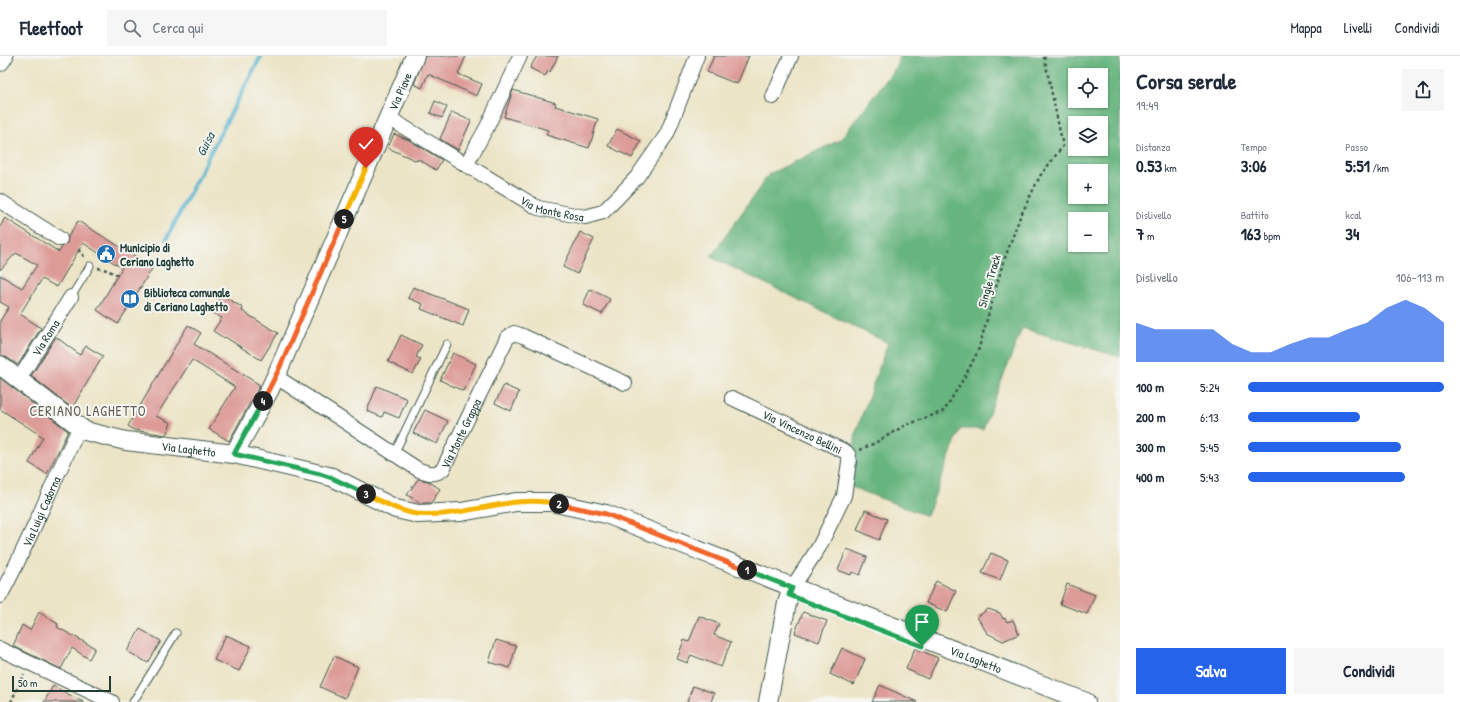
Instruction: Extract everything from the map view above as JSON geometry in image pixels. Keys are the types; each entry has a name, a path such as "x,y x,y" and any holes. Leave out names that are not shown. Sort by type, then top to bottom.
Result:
{"street":[{"path":"0,62 4,56"},
{"name":"Via Piave","path":"234,454 276,376 415,56"},
{"path":"466,165 487,127 520,56"},
{"name":"Via Monte Rosa","path":"387,118 538,208 585,217 603,212 637,177 667,134 697,56"},
{"path":"773,97 791,56"},
{"path":"0,201 60,239"},
{"name":"Via Roma","path":"19,379 71,297"},
{"name":"Via Monte Grappa","path":"276,376 419,470 432,474 438,473 443,469 507,338 514,333 625,383"},
{"path":"0,364 85,431"},
{"name":"Via Vincenzo Bellini","path":"732,398 846,452 849,456 844,496 819,547 792,588"},
{"name":"Via Laghetto","path":"85,431 126,441 234,454 332,478 396,509 418,514 461,512 516,502 551,502 606,514 1086,702"},
{"name":"Via Luigi Cadorna","path":"0,596 19,562 77,433 85,431"},
{"path":"768,702 787,604 792,588"},
{"path":"0,649 112,702"}],"lane":[{"path":"71,297 90,266"},
{"path":"394,454 447,344"},
{"path":"133,702 176,633"}],"path":[{"name":"Single Track","path":"849,456 875,444 904,426 944,411 978,351 1002,263 1020,217 1040,176 1063,146 1044,56"},
{"path":"11,702 29,663"}],"green space":[{"path":"899,56 1120,56 1120,357 1022,328 983,429 960,429 927,516 849,486 856,432 888,343 711,257 769,174 840,140 897,66"}],"building":[{"path":"425,56 466,56 458,74 482,84 477,96 428,74 422,88 414,84"},
{"path":"537,56 558,56 550,72 548,71 545,76 530,68"},
{"path":"714,56 749,56 737,84 707,72"},
{"path":"513,90 556,103 555,106 598,119 589,148 546,135 548,130 504,117"},
{"path":"435,101 447,107 442,118 430,113"},
{"path":"452,112 471,121 458,150 440,139"},
{"path":"617,129 641,141 632,158 608,146"},
{"path":"394,134 409,140 442,160 436,170 418,159 417,161 388,148"},
{"path":"5,218 59,252 67,243 68,237 78,221 153,267 118,324 97,310 122,268 83,243 57,287 42,279 20,314 41,328 18,365 0,355 0,321 9,307 0,302 0,275 22,288 37,265 16,253 0,270 0,227"},
{"path":"580,232 594,239 577,274 563,267"},
{"path":"413,287 469,309 463,326 421,309 423,304 408,298"},
{"path":"590,289 610,299 602,314 583,305"},
{"path":"222,295 243,308 242,311 278,333 261,360 213,331 222,318 211,312"},
{"path":"188,325 201,333 194,344 260,385 229,441 209,429 235,387 192,360 156,416 171,423 166,435 134,430 128,426"},
{"path":"401,335 422,345 416,357 421,359 413,374 388,362"},
{"path":"56,337 80,355 86,346 103,356 72,408 31,376"},
{"path":"453,353 476,364 463,391 440,380"},
{"path":"0,378 68,431 47,474 29,463 43,437 0,409"},
{"path":"504,385 519,392 511,411 495,403"},
{"path":"377,386 407,399 399,418 384,412 382,417 367,411"},
{"path":"425,410 448,421 437,444 413,433"},
{"path":"418,479 428,481 440,489 431,503 421,503 407,495"},
{"path":"865,510 887,519 879,540 857,530"},
{"path":"847,549 867,557 860,575 852,572 851,575 838,570"},
{"path":"991,553 1008,560 1000,580 982,573"},
{"path":"936,581 956,591 947,612 926,603"},
{"path":"1067,584 1095,595 1087,614 1060,604"},
{"path":"988,609 1000,613 1003,619 1005,618 1007,622 1013,620 1019,634 1003,641 987,633 977,617"},
{"path":"39,612 58,624 57,627 95,648 89,659 72,648 61,669 13,646 22,625 30,630"},
{"path":"803,612 827,621 819,642 795,633"},
{"path":"699,616 719,624 714,635 731,642 721,667 691,655 688,663 677,659 684,640 689,642"},
{"path":"140,629 161,641 148,663 127,651"},
{"path":"226,635 251,646 239,671 214,660"},
{"path":"496,640 516,646 510,668 489,662"},
{"path":"842,648 865,659 854,685 830,674"},
{"path":"915,648 938,658 928,679 906,669"},
{"path":"334,656 358,667 345,698 320,687"},
{"path":"880,685 917,702 872,702"},
{"path":"53,686 83,702 44,702"},
{"path":"693,686 714,693 711,702 687,702"}],"waterway":[{"name":"Guisa","path":"166,240 261,56"}],"place":[{"name":"Municipio di Ceriano Laghetto","path":"106,254"},
{"name":"Biblioteca comunale di Ceriano Laghetto","path":"130,299"}],"district":[{"name":"CERIANO LAGHETTO","path":"88,410"}],"route":[{"path":"366,168 269,391 234,454 320,474 332,478 396,509 418,514 461,512 516,502 551,502 606,514 792,588 789,595 922,646"}]}
